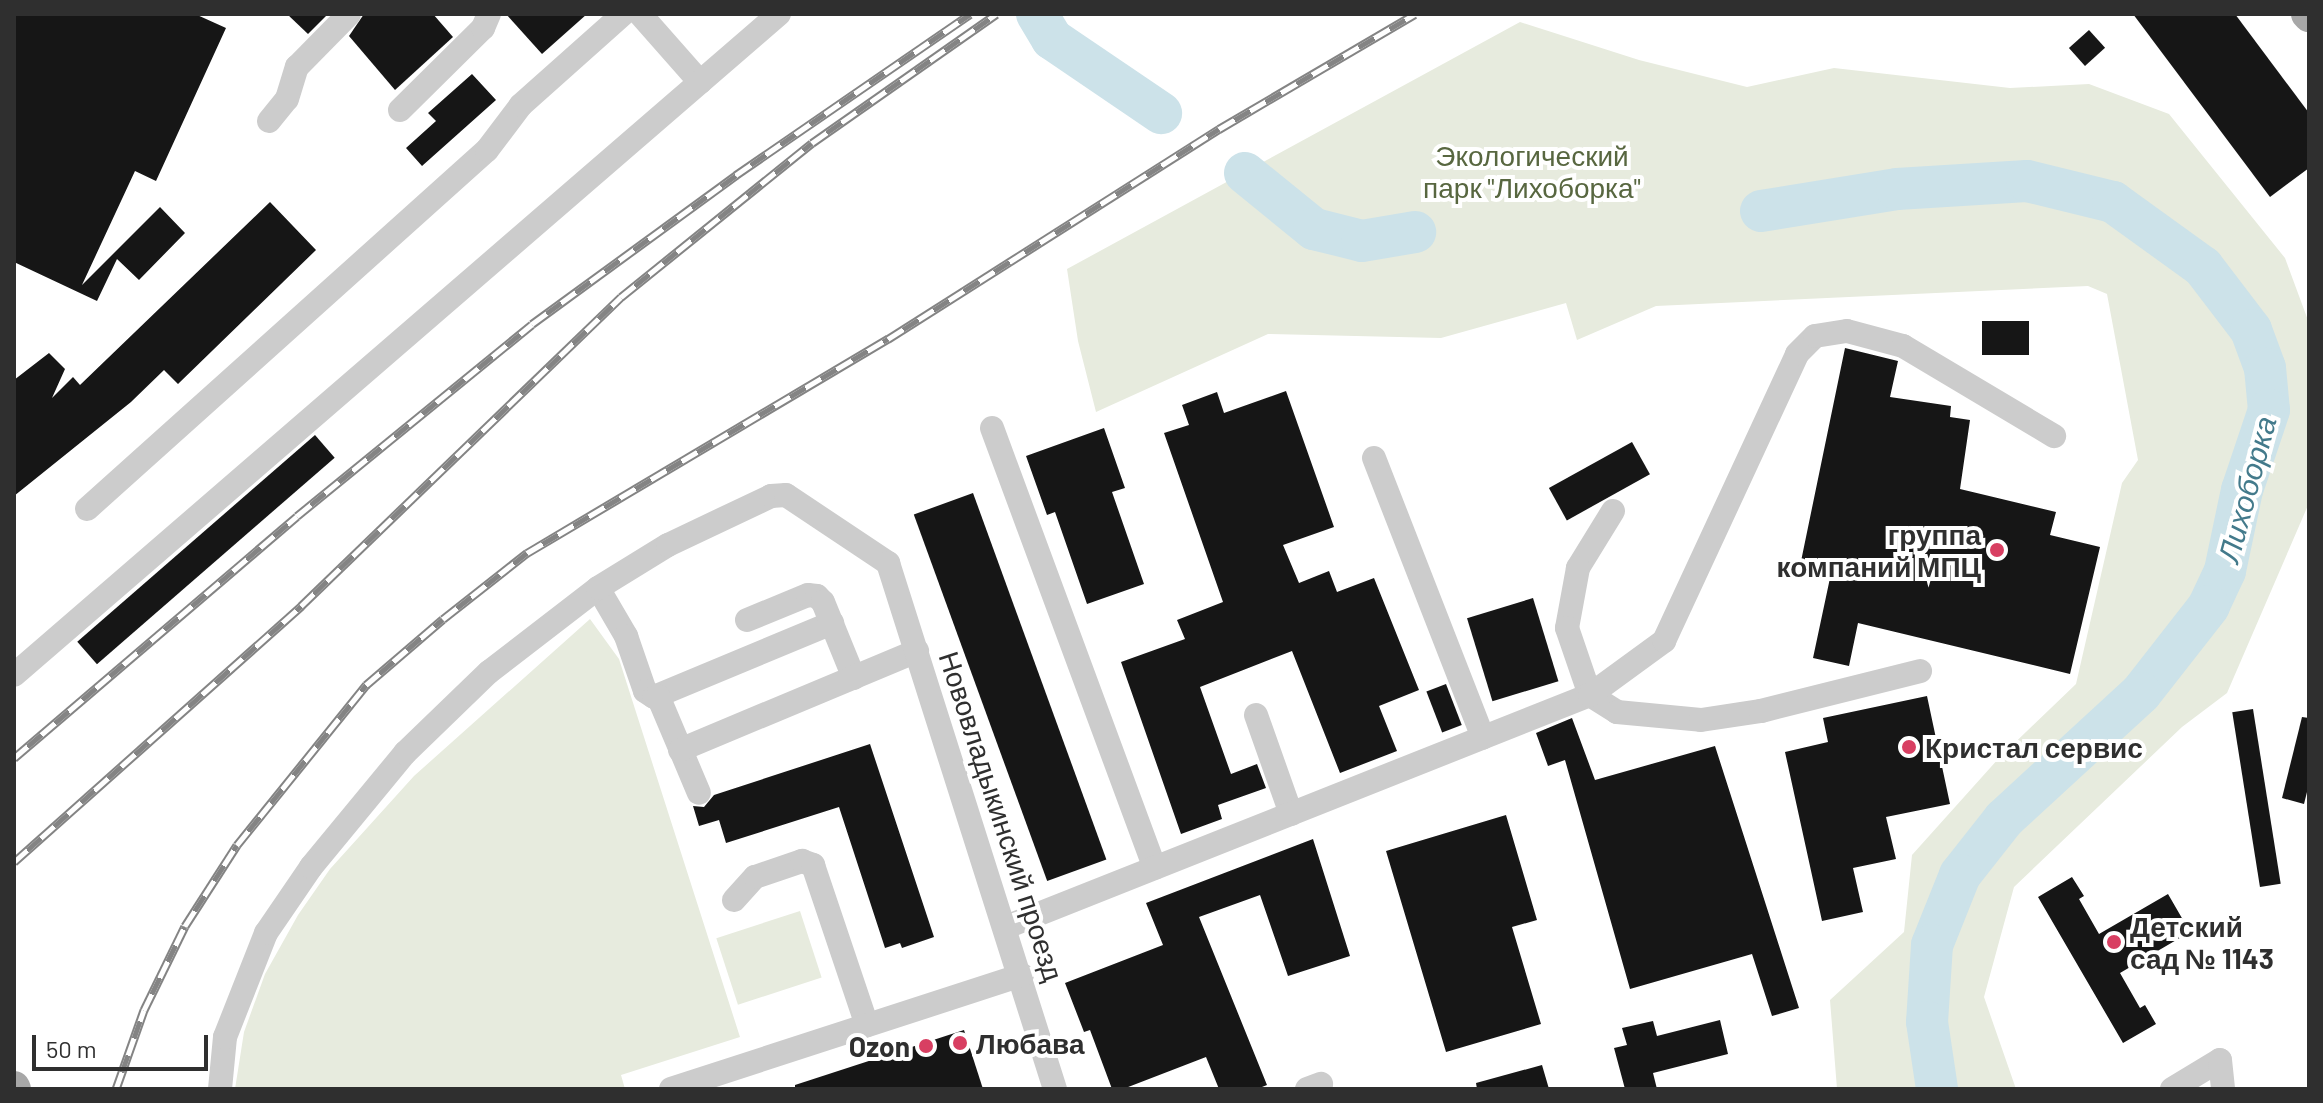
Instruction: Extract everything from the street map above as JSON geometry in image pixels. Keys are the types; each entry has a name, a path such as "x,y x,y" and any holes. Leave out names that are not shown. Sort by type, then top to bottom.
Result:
{"street":[{"path":"269,121 287,99 297,67 349,14"},
{"path":"400,110 483,28 489,14"},
{"path":"87,509 487,150 521,105 623,14"},
{"path":"640,14 700,82"},
{"path":"14,675 779,14"},
{"path":"1006,927 1590,695 1664,641 1797,354 1815,336 1847,331 1903,346 2054,436"},
{"path":"992,428 1155,868"},
{"path":"1374,458 1483,738"},
{"name":"Нововладыкинский проезд","path":"598,588 668,545 771,496 786,495 888,563 1022,975 1055,1089"},
{"path":"1613,511 1578,568 1567,628 1590,695 1617,712 1701,720 1761,711 1920,671"},
{"path":"220,1089 225,1037 266,933 311,867 405,753 489,672 598,588 626,636 645,691 658,696 832,623"},
{"path":"747,620 813,595 823,602 854,678"},
{"path":"680,750 917,651"},
{"path":"658,696 699,793"},
{"path":"1256,715 1291,814"},
{"path":"734,900 752,878 802,861 813,865 867,1025"},
{"path":"671,1089 1022,975"},
{"path":"2172,1089 2220,1060 2223,1089"}],"green space":[{"name":"Экологический парк \"Лихоборка\"","path":"1520,22 1639,60 1747,87 1834,68 2010,88 2089,84 2169,114 2285,258 2309,323 2309,503 2227,693 2182,727 2014,887 1984,997 2016,1089 1837,1089 1830,1000 1904,932 1912,855 1999,758 2076,684 2122,483 2138,460 2107,294 2088,286 1656,306 1577,340 1566,303 1441,338 1268,334 1096,412 1078,341 1067,269"},
{"path":"590,619 619,659 740,1037 621,1075 625,1089 235,1089 244,1032 265,974 298,915 330,869 414,776"},
{"path":"800,911 822,978 738,1005 716,938"}],"building":[{"path":"14,14 195,14 226,28 156,181 135,171 82,285 160,207 185,233 139,280 117,259 97,301 14,262"},
{"path":"287,14 328,14 308,34"},
{"path":"364,14 433,14 453,37 395,90 349,36"},
{"path":"506,14 587,14 542,54"},
{"path":"2133,14 2235,14 2309,113 2309,168 2270,197"},
{"path":"2089,30 2105,48 2085,66 2069,48"},
{"path":"472,74 496,100 422,166 406,148 436,121 428,113"},
{"path":"270,202 316,250 178,384 164,370 131,402 14,496 14,380 49,353 65,369 52,398 73,377 80,385"},
{"path":"1982,321 2029,321 2029,355 1982,355"},
{"path":"1845,348 1898,361 1890,397 1951,406 1950,417 1970,420 1960,489 2056,512 2050,535 2100,547 2070,674 1858,623 1849,666 1813,658 1830,578 1799,571"},
{"path":"1286,391 1334,527 1283,545 1299,583 1329,571 1337,592 1374,578 1419,690 1379,706 1397,751 1340,773 1292,651 1200,687 1231,774 1257,764 1266,788 1218,805 1222,819 1181,834 1121,662 1185,639 1177,620 1223,602 1164,433 1189,425 1182,405 1217,392 1224,413"},
{"path":"1104,428 1125,488 1112,492 1144,584 1087,604 1055,512 1047,515 1026,456"},
{"path":"315,435 335,458 97,664 77,642"},
{"path":"1632,442 1650,474 1567,520 1549,488"},
{"path":"973,493 1106,859 1047,881 914,515"},
{"path":"1533,598 1558,681 1492,701 1467,618"},
{"path":"1446,684 1462,725 1442,733 1426,692"},
{"path":"1927,696 1950,804 1886,817 1896,859 1853,868 1863,912 1822,921 1785,752 1828,742 1823,718"},
{"path":"2253,709 2281,884 2260,887 2232,712"},
{"path":"2302,717 2309,718 2309,784 2304,804 2282,798"},
{"path":"1572,718 1595,780 1715,746 1799,1008 1772,1016 1752,954 1630,989 1565,760 1548,766 1536,733"},
{"path":"870,744 934,937 902,948 900,943 885,948 839,807 726,843 719,820 699,826 693,806 704,807 714,795"},
{"path":"1506,815 1537,920 1512,927 1541,1024 1446,1052 1386,851"},
{"path":"1313,839 1350,956 1288,976 1260,895 1199,917 1267,1085 1257,1089 1219,1089 1206,1057 1123,1089 1112,1089 1090,1030 1084,1032 1065,983 1163,945 1146,903"},
{"path":"2072,877 2084,896 2079,899 2099,934 2168,894 2190,932 2120,973 2140,1008 2145,1005 2156,1024 2123,1043 2038,897"},
{"path":"1720,1020 1728,1054 1653,1073 1657,1089 1625,1089 1614,1048 1627,1045 1622,1028 1653,1021 1657,1036"},
{"path":"964,1030 983,1089 795,1089 795,1085"},
{"path":"1542,1065 1549,1089 1477,1089 1476,1083"}],"waterway":[{"name":"Лихоборка","path":"1037,14 1052,39 1161,113"},
{"name":"Лихоборка","path":"1245,173 1314,229 1362,241 1415,232"},
{"name":"Лихоборка","path":"1761,211 1897,189 2027,181 2113,202 2203,267 2251,330 2265,368 2269,410 2242,490 2225,571 2209,606 2141,693 2004,819 1960,875 1932,945 1927,1022 1937,1089"}],"railway":[{"path":"14,758 297,516 532,324 736,175 970,14"},
{"path":"14,862 301,606 621,297 812,143 996,14"},
{"path":"116,1089 144,1010 185,926 237,845 366,685 443,619 527,553 888,339 1219,129 1415,14"}],"place":[{"name":"группа компаний МПЦ","path":"1997,550"},
{"name":"Кристал сервис","path":"1909,747"},
{"name":"Детский сад № 1143","path":"2114,942"},
{"name":"Любава","path":"960,1043"},
{"name":"Ozon","path":"926,1046"}]}
